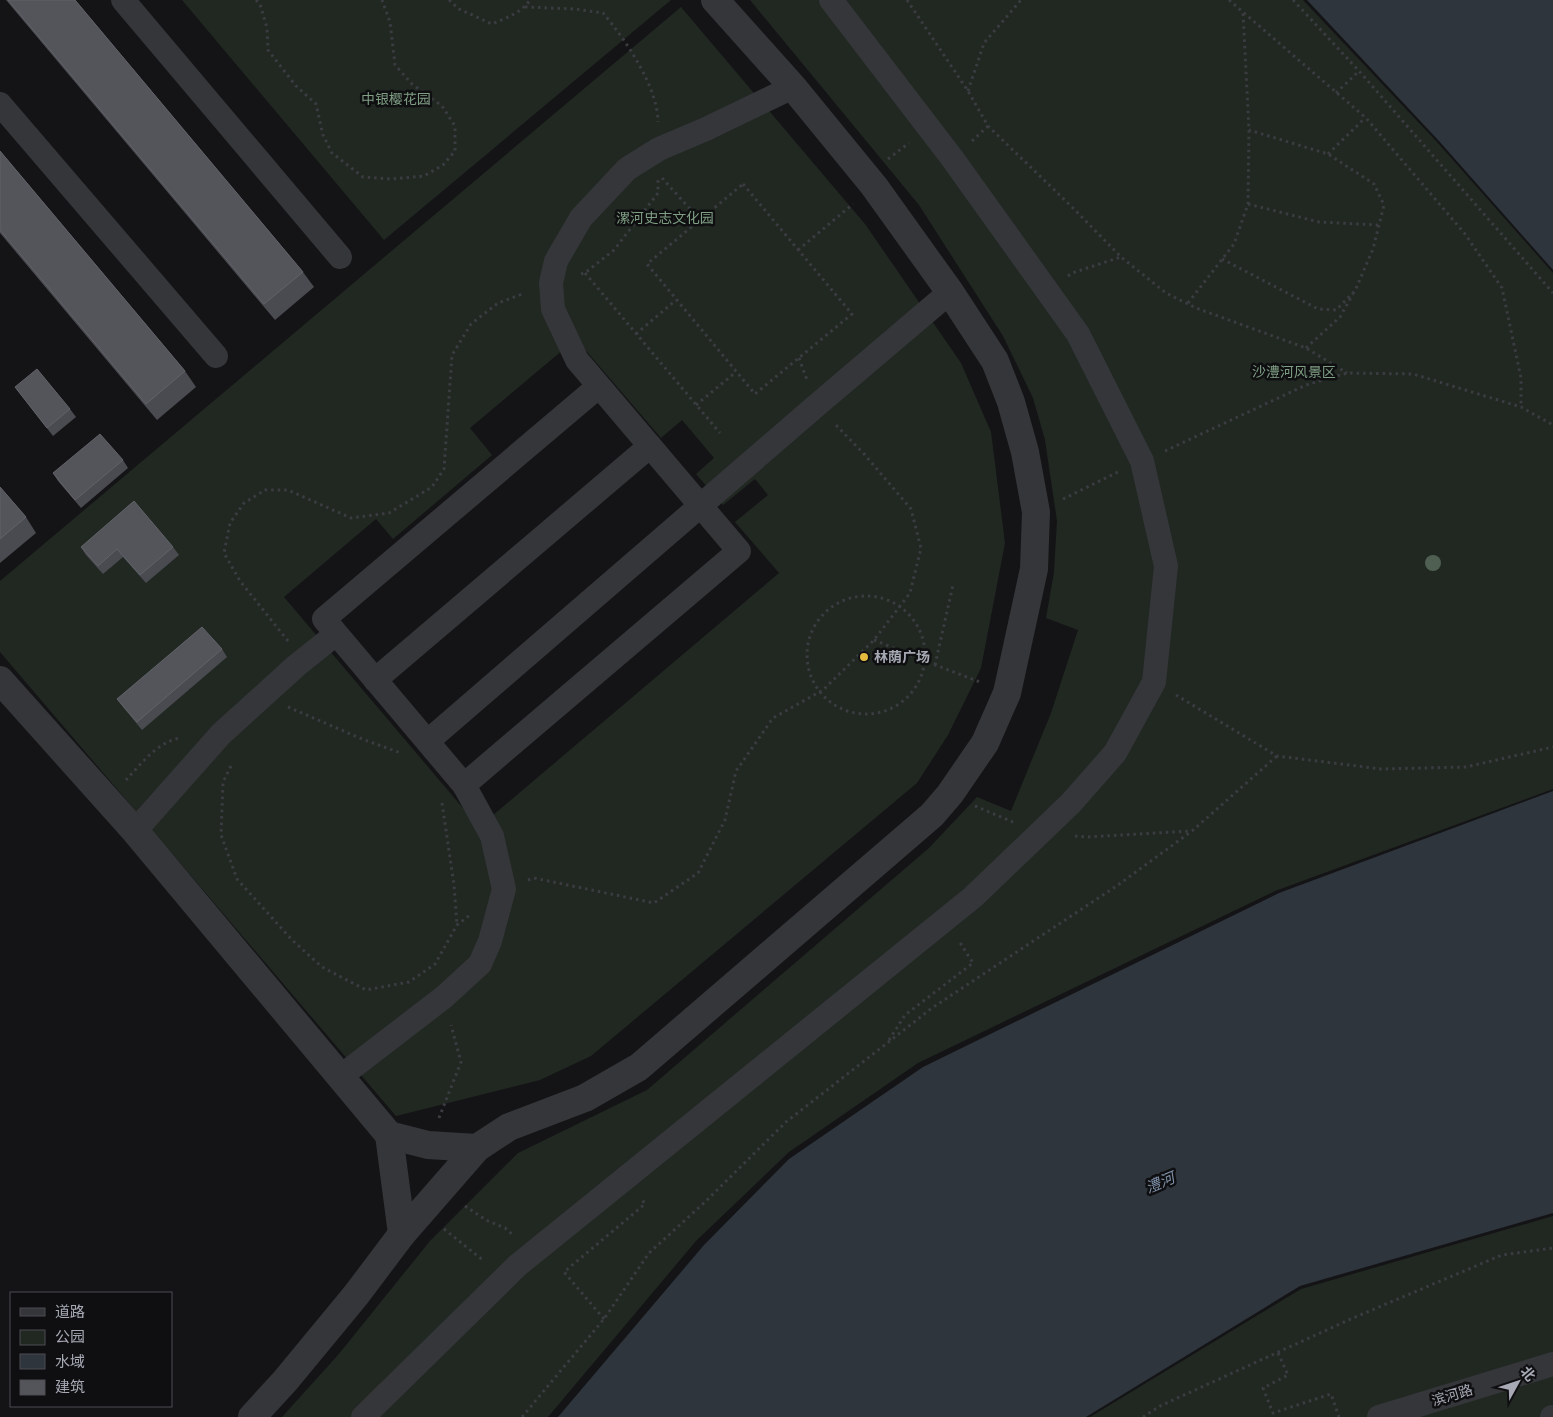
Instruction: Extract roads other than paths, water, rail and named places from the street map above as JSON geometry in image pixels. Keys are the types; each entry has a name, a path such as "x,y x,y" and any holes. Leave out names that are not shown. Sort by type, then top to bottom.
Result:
{"street":[{"path":"123,0 340,257"},
{"path":"252,1417 285,1381 350,1302 402,1234 477,1148 509,1127 585,1098 638,1068 932,815 950,794 985,743 1007,692 1034,569 1036,512 1025,452 1011,402 995,362 950,292 870,181 793,87 716,0"},
{"path":"366,1415 511,1271 973,897 1071,803 1115,753 1154,682 1166,566 1142,460 1078,334 929,127 831,0"},
{"path":"464,785 739,551 577,360 553,308 551,283 556,260 581,218 627,169 659,149 706,129 793,87"},
{"path":"0,104 216,356"},
{"path":"428,741 950,292"},
{"path":"340,1077 444,997 480,964 490,940 504,889 492,836 464,785 324,619 599,386"},
{"path":"375,680 650,446"},
{"path":"134,831 221,734 296,666 336,634"},
{"path":"0,680 134,831 388,1135 402,1234"},
{"path":"388,1135 428,1145 477,1148"},
{"name":"滨河路","path":"1379,1417 1553,1364"}],"water":[{"path":"1307,0 1553,0 1553,270 1439,141"},
{"name":"澧河","path":"1553,791 1553,1213 1300,1286 1086,1417 558,1417 704,1245 789,1159 923,1067 1279,893"}],"place":[{"name":"林荫广场","path":"864,657"}],"park label":[{"name":"中银樱花园","path":"396,99"},
{"name":"漯河史志文化园","path":"665,218"},
{"name":"沙澧河风景区","path":"1294,372"}]}
